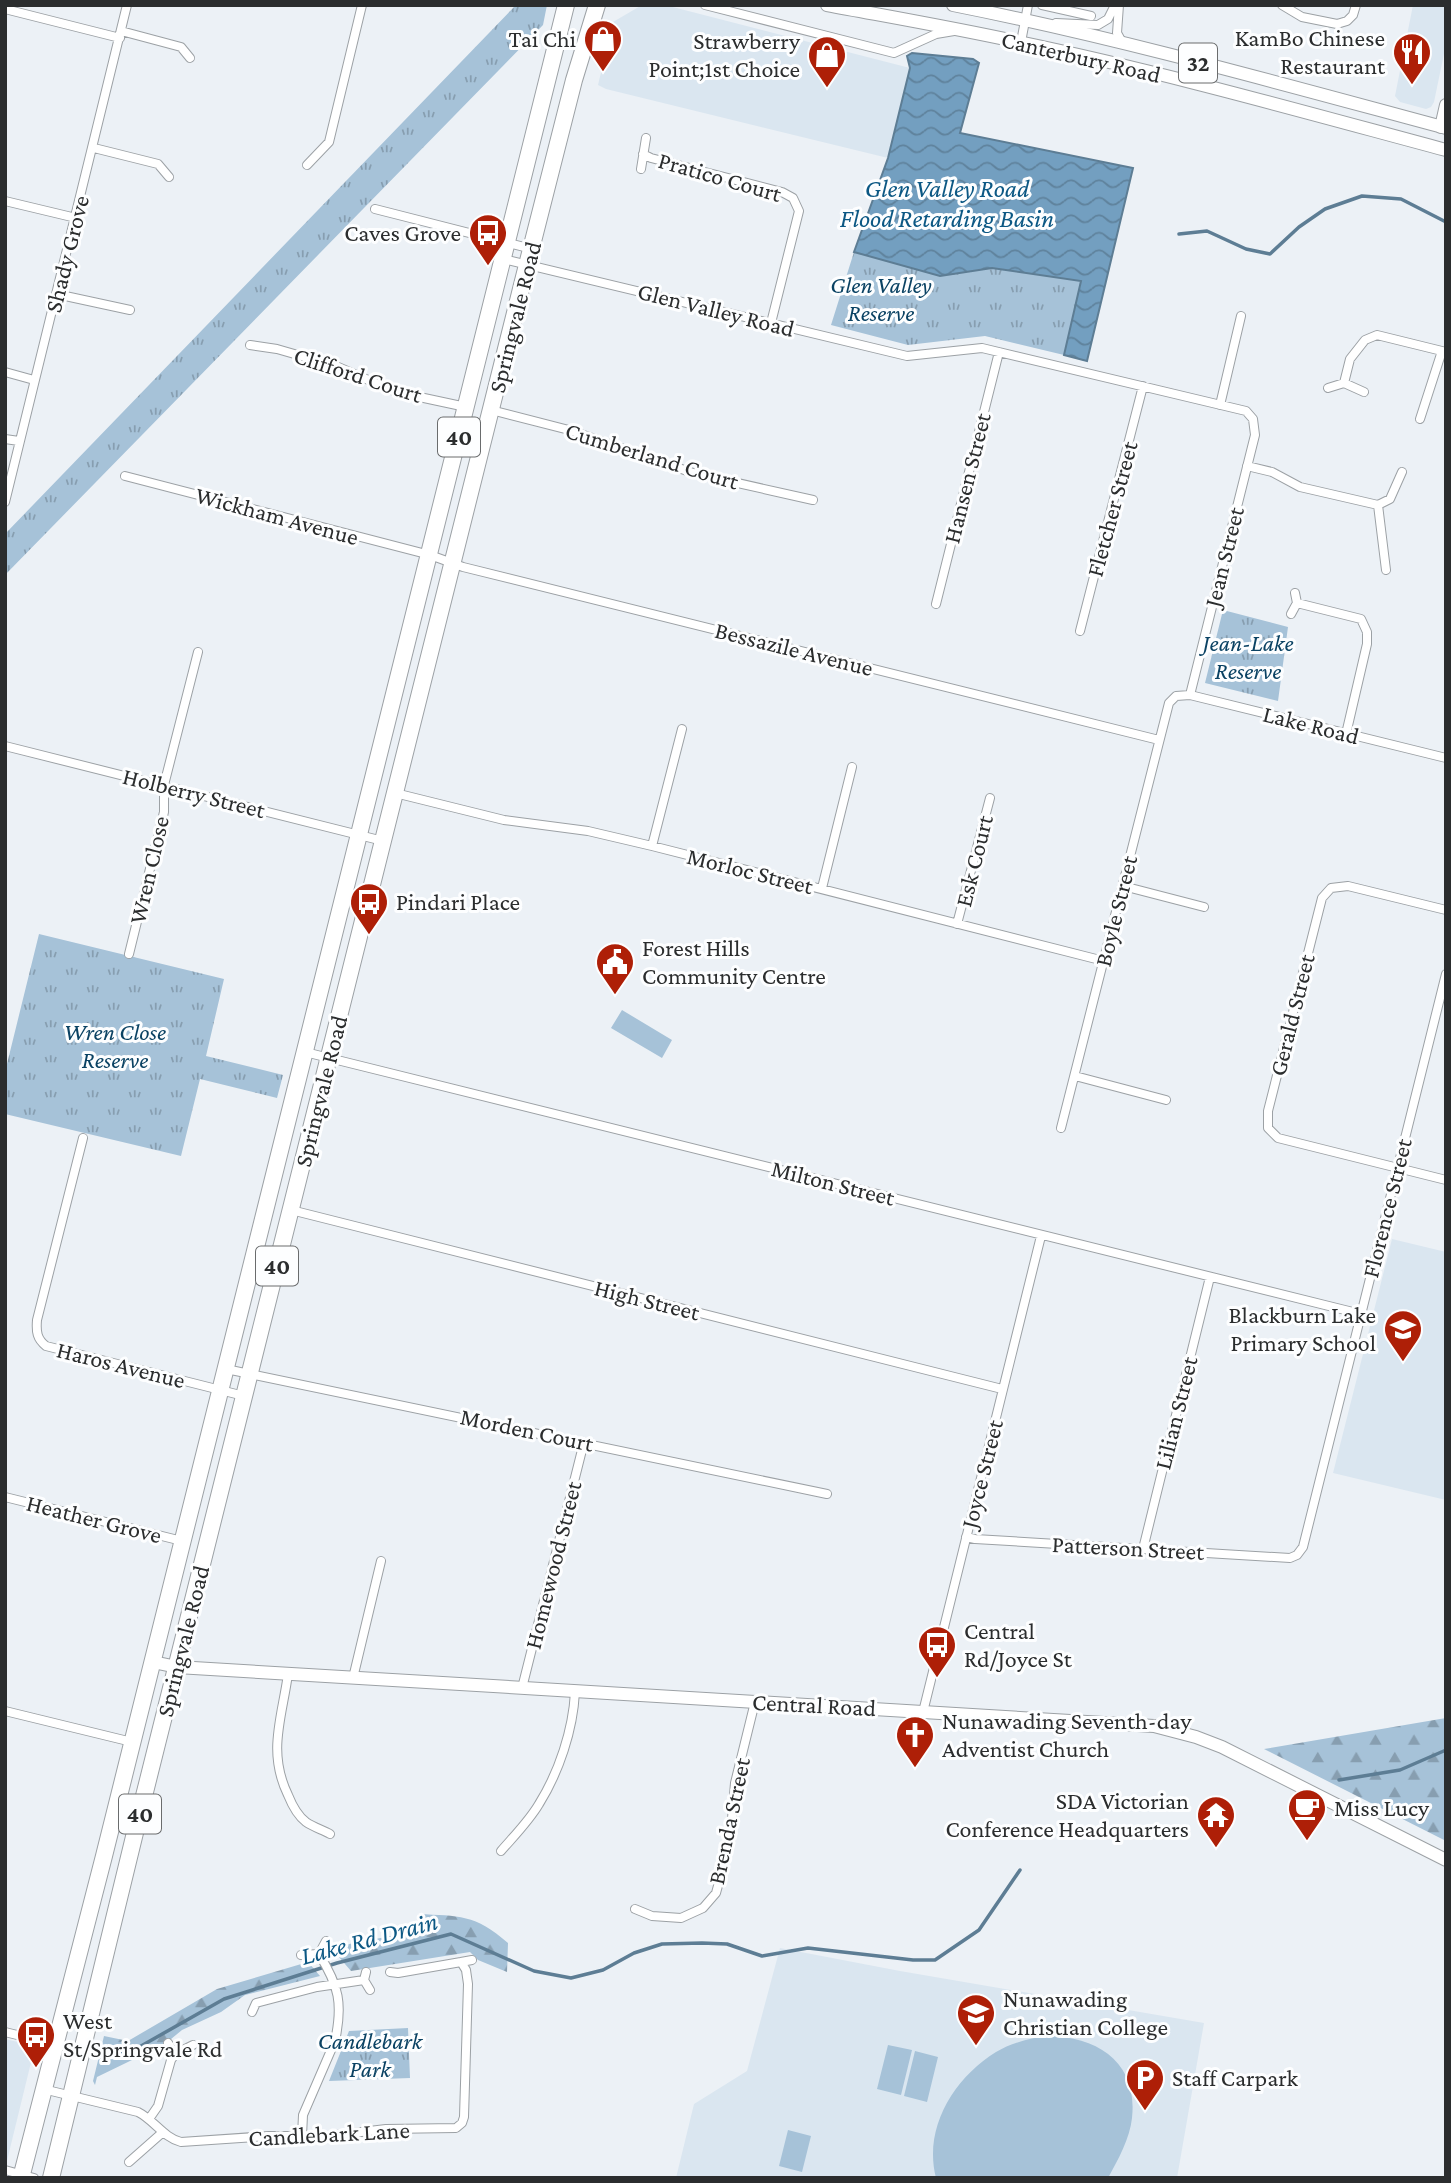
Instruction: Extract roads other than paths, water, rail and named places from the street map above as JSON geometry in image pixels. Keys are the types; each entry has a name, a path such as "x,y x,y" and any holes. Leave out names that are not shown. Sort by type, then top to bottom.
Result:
{"highway":[{"name":"Springvale Road","path":"25,2177 43,2089 153,1662 566,5"},
{"name":"Springvale Road","path":"51,2178 527,265 574,80 597,8"}],"street":[{"name":"Shady Grove","path":"5,502 127,5"},
{"path":"307,165 329,142 362,5"},
{"path":"560,5 561,26"},
{"name":"Canterbury Road","path":"705,5 894,53 936,34 960,30"},
{"name":"Canterbury Road","path":"827,5 1021,42 1444,147"},
{"name":"Canterbury Road","path":"953,5 1123,43 1443,127"},
{"path":"1021,42 1028,5"},
{"name":"Canterbury Road","path":"1042,5 1091,16"},
{"path":"1042,24 1098,25 1108,19 1117,5"},
{"path":"1117,5 1117,33 1123,43"},
{"path":"1282,5 1302,16 1337,24 1347,21 1353,15 1356,5"},
{"path":"5,9 181,47 190,58"},
{"path":"1444,147 1446,105"},
{"name":"Pratico Court","path":"641,169 646,138"},
{"path":"94,148 158,164 169,177"},
{"name":"Pratico Court","path":"643,154 782,192 793,198 799,211 771,323"},
{"path":"5,201 76,218"},
{"path":"375,209 505,251 532,248"},
{"name":"Glen Valley Road","path":"505,251 527,265 907,356 982,348 1246,411 1253,419"},
{"path":"56,294 130,310"},
{"path":"1220,405 1241,316"},
{"path":"1343,383 1350,359 1365,340 1377,335 1444,352 1420,419"},
{"name":"Clifford Court","path":"250,345 277,349 336,366 396,392 466,407"},
{"name":"Hansen Street","path":"936,604 999,352"},
{"path":"5,372 34,380"},
{"path":"1328,388 1343,383 1364,392"},
{"name":"Fletcher Street","path":"1080,631 1143,386"},
{"name":"Cumberland Court","path":"491,410 569,430 693,473 813,500"},
{"name":"Jean Street","path":"1190,695 1255,435 1253,419"},
{"path":"5,439 19,441"},
{"path":"1247,466 1272,472 1300,487 1378,505 1390,499 1402,472"},
{"name":"Wickham Avenue","path":"125,476 430,555"},
{"path":"1378,505 1387,570"},
{"name":"Bessazile Avenue","path":"430,555 452,564 1159,740"},
{"path":"1290,614 1297,603 1295,593"},
{"path":"1297,603 1362,620 1367,632 1367,644 1346,734"},
{"name":"Wren Close","path":"129,954 164,812 164,785 198,652"},
{"name":"Lake Road","path":"1176,696 1190,695 1446,758"},
{"name":"Boyle Street","path":"1061,1128 1159,740 1169,704 1176,696"},
{"path":"652,846 682,729"},
{"name":"Holberry Street","path":"5,746 383,841"},
{"path":"821,888 852,767"},
{"name":"Morloc Street","path":"395,793 504,820 589,831 1104,961"},
{"name":"Esk Court","path":"957,924 990,798"},
{"path":"1123,886 1204,907"},
{"name":"Gerald Street","path":"1446,910 1348,886 1331,888 1322,898 1268,1111 1268,1128 1278,1138 1446,1180"},
{"name":"Florence Street","path":"1290,1558 1297,1555 1303,1547 1446,974"},
{"name":"Milton Street","path":"305,1052 1361,1314"},
{"path":"1075,1076 1166,1100"},
{"name":"Haros Avenue","path":"83,1138 37,1321 36,1331 40,1341 46,1346 244,1396"},
{"name":"High Street","path":"290,1210 1002,1390"},
{"name":"Joyce Street","path":"923,1712 1041,1236"},
{"name":"Lilian Street","path":"1143,1549 1210,1277"},
{"name":"Morden Court","path":"226,1369 827,1494"},
{"name":"Homewood Street","path":"523,1688 584,1442"},
{"name":"Heather Grove","path":"5,1497 183,1541"},
{"name":"Patterson Street","path":"966,1537 1290,1558"},
{"path":"353,1678 381,1561"},
{"name":"Central Road","path":"153,1662 177,1667 1154,1726 1196,1737 1231,1752 1446,1860"},
{"path":"288,1674 276,1735 281,1780 294,1808 305,1822 330,1834"},
{"path":"501,1851 537,1807 552,1781 569,1729 575,1692"},
{"name":"Brenda Street","path":"635,1909 652,1916 681,1918 703,1908 716,1893 732,1832 735,1783 755,1702"},
{"path":"5,1711 132,1742"},
{"path":"302,2136 303,2115 335,2041 339,2017 336,1985 324,1961 326,1941"},
{"path":"301,1955 324,1961"},
{"path":"390,1972 398,1973 472,1960"},
{"name":"Candlebark Lane","path":"43,2089 138,2112 172,2140 181,2142 328,2136 386,2129 448,2130 460,2126 464,2117 468,1984 466,1970 461,1962"},
{"path":"252,2012 253,2001 336,1985 365,1976 370,1990"},
{"path":"5,2032 82,2051"},
{"path":"168,2043 175,2054"},
{"path":"149,2119 158,2106 171,2060 175,2054 193,2045"},
{"path":"129,2162 163,2132"},
{"path":"5,2170 25,2177"}],"water":[{"name":"Glen Valley Road Flood Retarding Basin","path":"912,53 973,59 979,63 960,133 1133,168 1087,361 1064,355 1081,281 992,268 940,276 854,252 888,158 910,68 907,56"}],"waterway":[{"path":"1179,234 1207,231 1246,249 1270,254 1299,227 1325,209 1362,196 1401,199 1446,222"},
{"name":"Lake Rd Drain","path":"1339,1780 1400,1770 1446,1750"},
{"name":"Lake Rd Drain","path":"106,2053 134,2050 224,1999 337,1963 451,1934 534,1971 571,1978 603,1970 634,1953 662,1944 727,1944 762,1956 808,1948 935,1960 979,1930 1020,1870"}],"place":[{"name":"Tai Chi","path":"603,73"},
{"name":"KamBo Chinese Restaurant","path":"1412,86"},
{"name":"Strawberry Point;1st Choice","path":"827,89"},
{"name":"Caves Grove","path":"488,267"},
{"name":"Pindari Place","path":"369,936"},
{"name":"Forest Hills Community Centre","path":"615,996"},
{"name":"Blackburn Lake Primary School","path":"1403,1363"},
{"name":"Central Rd/Joyce St","path":"937,1679"},
{"name":"Nunawading Seventh-day Adventist Church","path":"915,1769"},
{"name":"Miss Lucy","path":"1307,1842"},
{"name":"SDA Victorian Conference Headquarters","path":"1216,1849"},
{"name":"Nunawading Christian College","path":"976,2047"},
{"name":"West St/Springvale Rd","path":"36,2069"},
{"name":"Staff Carpark","path":"1145,2112"}],"park label":[{"name":"Glen Valley Reserve","path":"881,299"},
{"name":"Jean-Lake Reserve","path":"1248,657"},
{"name":"Wren Close Reserve","path":"115,1046"},
{"name":"Candlebark Park","path":"370,2055"}]}
